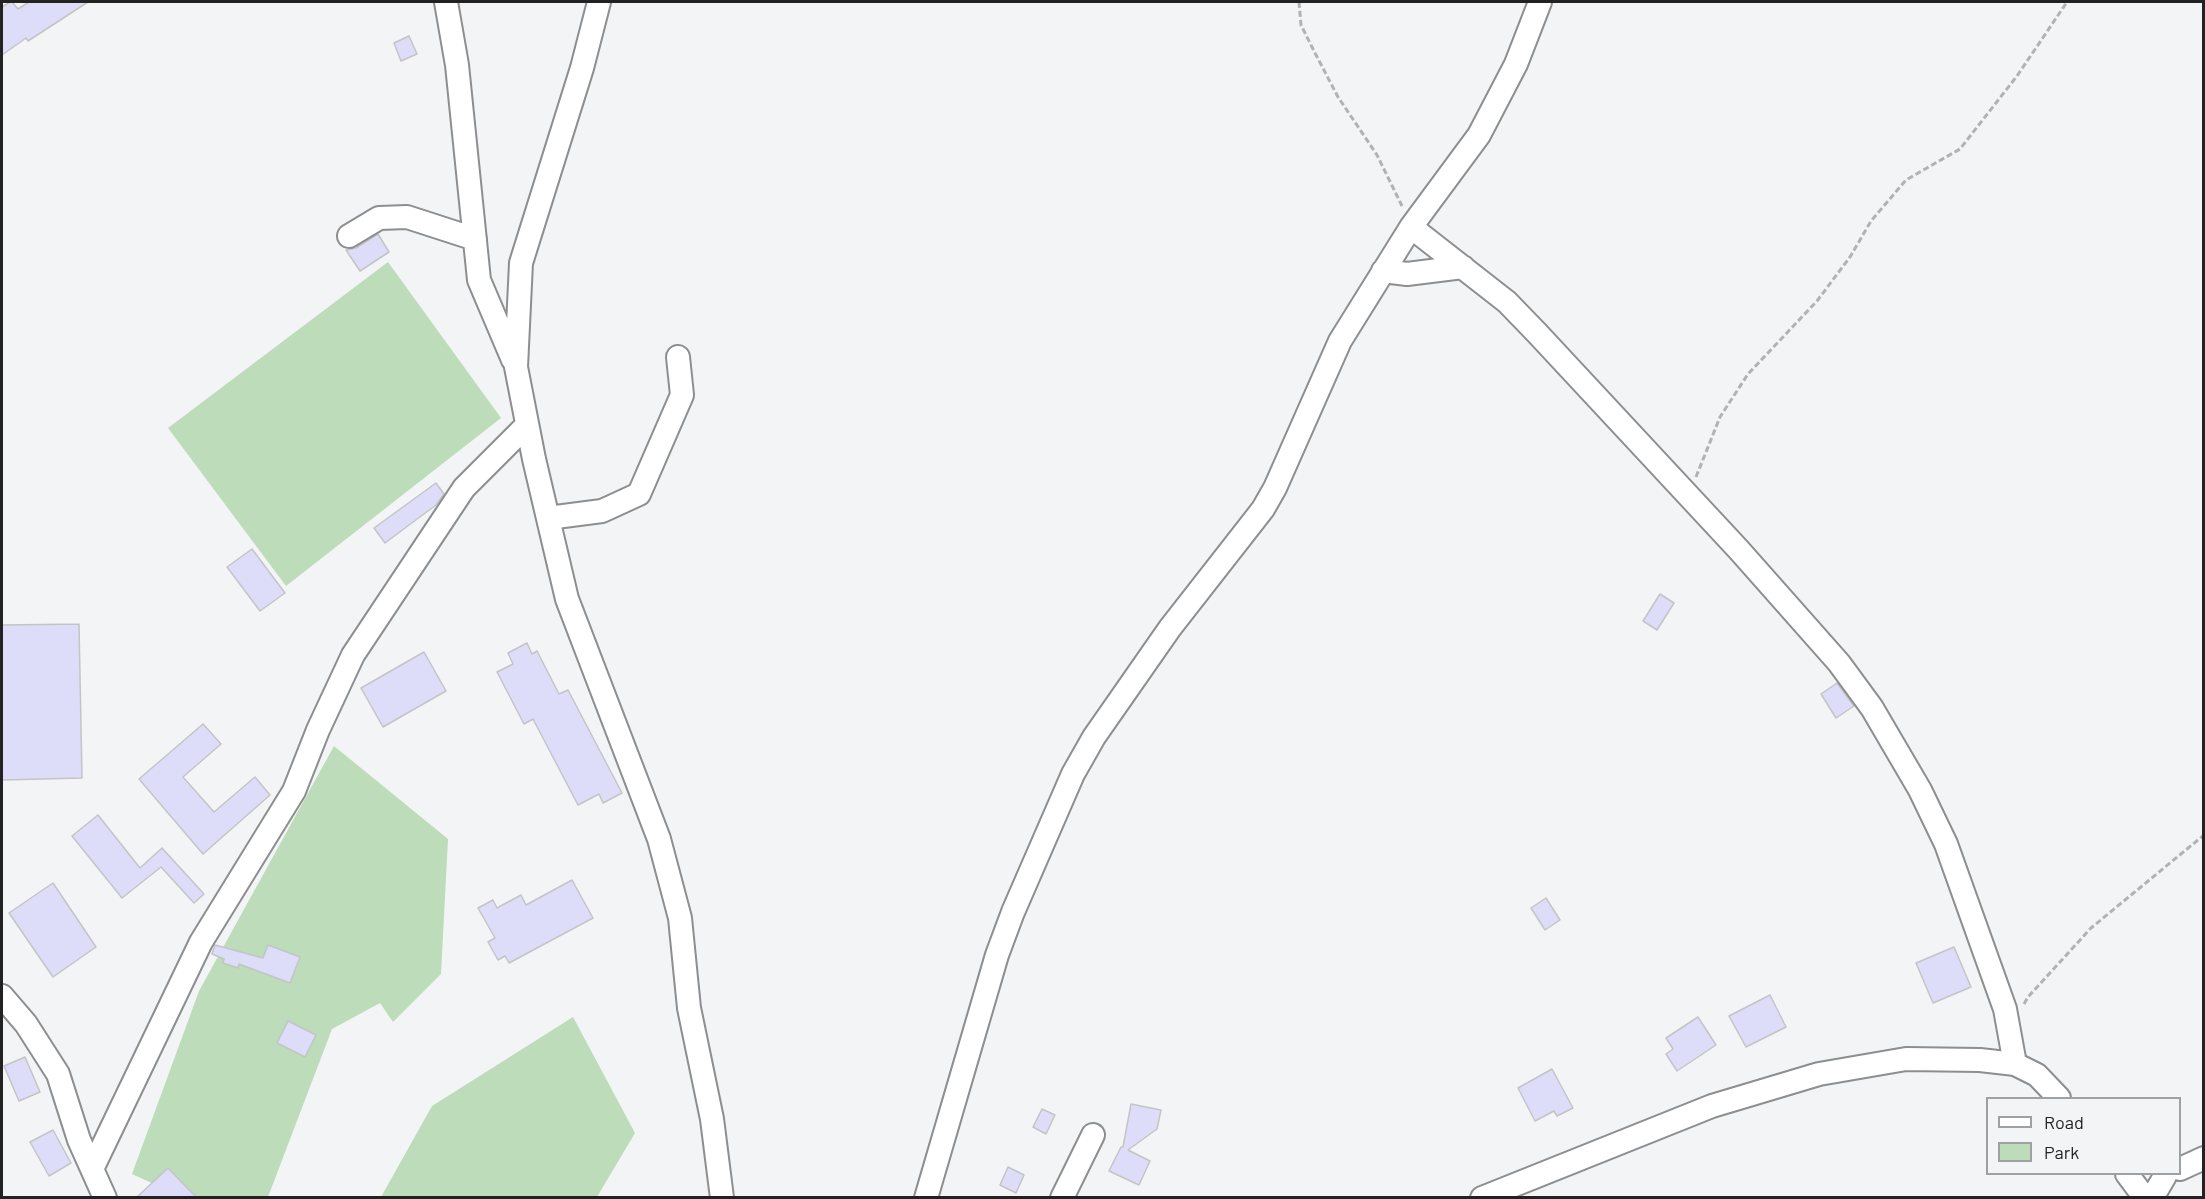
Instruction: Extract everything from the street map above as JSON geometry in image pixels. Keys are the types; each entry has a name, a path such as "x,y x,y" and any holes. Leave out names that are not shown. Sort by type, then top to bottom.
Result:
{"street":[{"path":"446,2 457,65 479,280 516,367 567,599 662,850 680,918 689,1008 712,1119 722,1197"},
{"path":"516,367 521,263 582,68 599,2"},
{"path":"926,1197 964,1063 1001,945 1029,872 1073,774 1094,737 1170,628 1263,510 1340,341 1411,226 1479,135 1516,64 1540,2"},
{"path":"349,236 379,218 407,217 475,239"},
{"path":"1411,226 1507,302 1689,495 1839,663 1872,708 1920,790 1946,844 2005,1009 2015,1064"},
{"path":"1383,271 1407,274 1463,267"},
{"path":"548,518 602,511 639,494 682,395 678,357"},
{"path":"92,1169 201,942 294,791 318,730 353,655 464,488 527,425"},
{"path":"2,996 26,1024 58,1074 79,1140 105,1197"},
{"path":"1482,1197 1712,1106 1819,1074 1906,1059 1980,1060 2015,1064 2037,1075 2058,1097"},
{"path":"1062,1197 1093,1135"},
{"path":"2181,1168 2204,1158"},
{"path":"2128,1175 2145,1197"},
{"path":"2152,1197 2168,1175"}],"path":[{"path":"1299,2 1301,25 1315,53 1338,97 1377,155 1411,226"},
{"path":"1689,495 1720,417 1748,374 1817,301 1850,257 1871,221 1906,180 1960,149 2017,76 2067,2"},
{"path":"2009,1029 2028,997 2091,928 2204,835"}],"green space":[{"path":"388,262 501,418 286,586 168,428"},
{"path":"334,746 448,839 441,974 393,1022 380,1003 332,1029 268,1197 182,1197 132,1174 199,991"},
{"path":"573,1017 635,1133 597,1197 381,1197 432,1106"}],"building":[{"path":"10,2 18,9 29,2 88,2 28,41 26,38 2,55 2,7"},
{"path":"409,36 417,54 401,61 394,43"},
{"path":"378,234 389,252 360,271 346,250 356,248"},
{"path":"436,483 444,494 436,505 385,543 374,528"},
{"path":"252,549 285,593 260,611 227,567"},
{"path":"1660,594 1674,603 1657,630 1643,621"},
{"path":"79,624 82,778 2,780 2,625"},
{"path":"527,643 532,654 537,651 559,694 568,690 622,793 603,803 599,794 578,805 533,719 524,724 497,672 513,664 508,653"},
{"path":"424,652 446,691 383,727 361,688"},
{"path":"1837,683 1854,706 1836,718 1821,694"},
{"path":"203,724 221,744 183,777 214,812 255,777 270,795 203,854 139,779"},
{"path":"98,815 140,868 162,848 204,894 194,903 161,867 122,898 72,836"},
{"path":"572,880 593,918 509,963 505,956 498,960 488,942 495,938 478,908 493,900 497,908 521,895 526,905"},
{"path":"53,883 96,947 53,977 9,913"},
{"path":"1546,898 1560,920 1545,930 1531,908"},
{"path":"215,945 263,958 268,945 300,957 290,983 239,964 238,968 223,963 224,959 212,954"},
{"path":"1954,947 1971,987 1933,1003 1916,963"},
{"path":"1770,995 1786,1027 1746,1047 1729,1016"},
{"path":"1698,1017 1716,1045 1677,1071 1666,1054 1673,1049 1666,1038"},
{"path":"288,1021 316,1035 305,1057 277,1043"},
{"path":"25,1057 40,1092 19,1101 4,1066"},
{"path":"1552,1069 1573,1108 1557,1116 1554,1111 1535,1121 1518,1088"},
{"path":"1131,1104 1161,1110 1157,1129 1128,1150 1150,1161 1139,1185 1109,1171 1123,1147"},
{"path":"1042,1109 1055,1115 1046,1134 1033,1127"},
{"path":"53,1130 71,1163 49,1176 30,1142"},
{"path":"1008,1167 1024,1175 1016,1193 1000,1185"},
{"path":"168,1168 196,1197 137,1197"}]}
